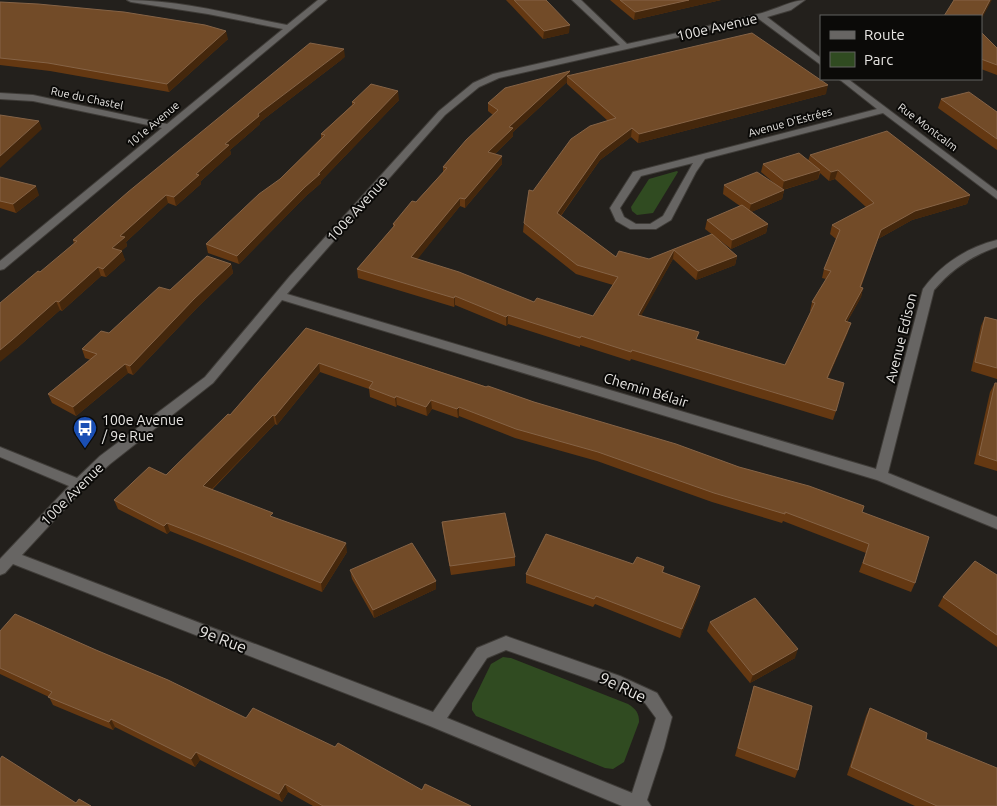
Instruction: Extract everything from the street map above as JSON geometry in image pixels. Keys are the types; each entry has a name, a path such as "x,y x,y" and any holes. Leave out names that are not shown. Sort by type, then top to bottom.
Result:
{"street":[{"path":"131,0 208,12 289,28"},
{"name":"101e Avenue","path":"0,267 5,257 169,128 322,0"},
{"path":"576,0 626,47"},
{"name":"100e Avenue","path":"0,569 79,484 106,460 209,380 282,296 294,279 442,113 476,85 496,76 762,16 788,8 801,0"},
{"path":"762,16 820,61"},
{"name":"Rue Montcalm","path":"844,80 997,196"},
{"name":"Rue du Chastel","path":"0,96 33,98 169,128"},
{"name":"Avenue D'Estrées","path":"701,158 691,172 667,218 652,227 634,227 620,219 615,208 637,174 885,110"},
{"name":"Avenue Edison","path":"881,476 929,289 945,270 965,255 997,243"},
{"name":"Chemin Bélair","path":"282,296 881,476 997,523"},
{"path":"0,452 79,484"},
{"name":"9e Rue","path":"11,557 436,721 639,804 664,717 651,698 614,681 506,643 482,653 436,721"}],"green space":[{"path":"677,171 653,213 637,215 632,211 631,207 649,179"},
{"path":"503,657 511,658 628,704 633,708 638,714 639,722 624,762 613,769 605,768 476,716 472,710 472,703 491,664"}],"building":[{"path":"514,0 546,0 570,25 544,31"},
{"path":"620,0 689,0 635,12"},
{"path":"954,0 990,0 982,15 945,15"},
{"path":"0,2 124,12 205,25 226,31 167,84 48,63 0,58"},
{"path":"752,33 828,85 639,134 632,128 600,152 557,213 616,257 619,251 649,259 712,234 737,256 698,271 674,250 638,315 699,332 696,339 785,365 815,303 812,302 831,271 824,269 840,230 832,225 874,203 838,170 831,172 810,155 887,131 970,195 915,211 881,230 860,287 863,288 845,321 851,323 827,378 844,383 836,411 632,350 631,352 581,336 580,338 508,315 506,317 455,296 454,298 357,269 395,225 393,224 412,201 416,202 447,168 443,167 466,140 498,110 488,103 505,88 570,71 509,127 513,128 488,152 502,156 465,199 460,198 411,257 459,272 534,302 537,298 593,316 618,277 577,265 524,223 529,190 533,191 571,139 590,126 616,118 567,76"},
{"path":"982,33 997,48 997,65 982,59"},
{"path":"310,43 344,49 258,114 259,116 225,144 229,145 196,174 199,175 174,197 166,195 120,236 125,237 112,248 122,251 103,269 98,267 59,302 56,301 0,350 0,303 77,241 73,240 128,192"},
{"path":"371,84 398,91 318,174 320,174 237,256 206,244 259,194 280,179 325,135 321,134 355,103 352,102"},
{"path":"969,92 997,112 997,139 941,99"},
{"path":"0,115 39,121 0,156"},
{"path":"799,153 820,170 784,181 763,164"},
{"path":"757,172 784,190 751,204 724,185"},
{"path":"0,177 36,186 13,204 0,201"},
{"path":"742,205 768,224 732,240 707,220"},
{"path":"207,256 231,264 194,299 130,366 125,364 73,407 48,394 97,354 82,349 101,331 109,333 159,287 170,290"},
{"path":"985,317 997,320 997,368 975,362"},
{"path":"306,328 486,387 488,386 534,402 676,444 739,467 809,486 864,506 862,512 929,537 915,583 863,563 869,544 785,512 785,514 714,493 598,452 516,429 459,407 457,409 431,400 426,407 396,396 395,398 369,388 373,382 319,363 275,416 273,415 203,486 273,513 270,516 346,543 321,583 167,523 164,526 114,500 149,467 166,475 228,414 230,415"},
{"path":"995,383 997,383 997,461 979,455"},
{"path":"505,513 515,557 450,566 442,522"},
{"path":"546,534 633,564 637,557 664,567 662,572 700,586 682,629 596,596 594,599 526,574"},
{"path":"412,543 436,581 373,610 350,570"},
{"path":"975,561 997,575 997,635 943,597"},
{"path":"755,598 798,649 753,675 710,622"},
{"path":"15,614 168,680 246,718 253,708 335,747 338,743 422,790 425,784 471,806 323,806 285,784 279,794 196,752 191,759 111,719 109,722 48,697 52,692 0,668 0,631"},
{"path":"754,686 812,706 798,770 738,748"},
{"path":"870,708 927,733 926,739 997,768 997,806 937,806 851,767"},
{"path":"2,756 76,803 79,799 91,806 0,806 0,759"}],"place":[{"name":"100e Avenue / 9e Rue","path":"85,449"}]}
